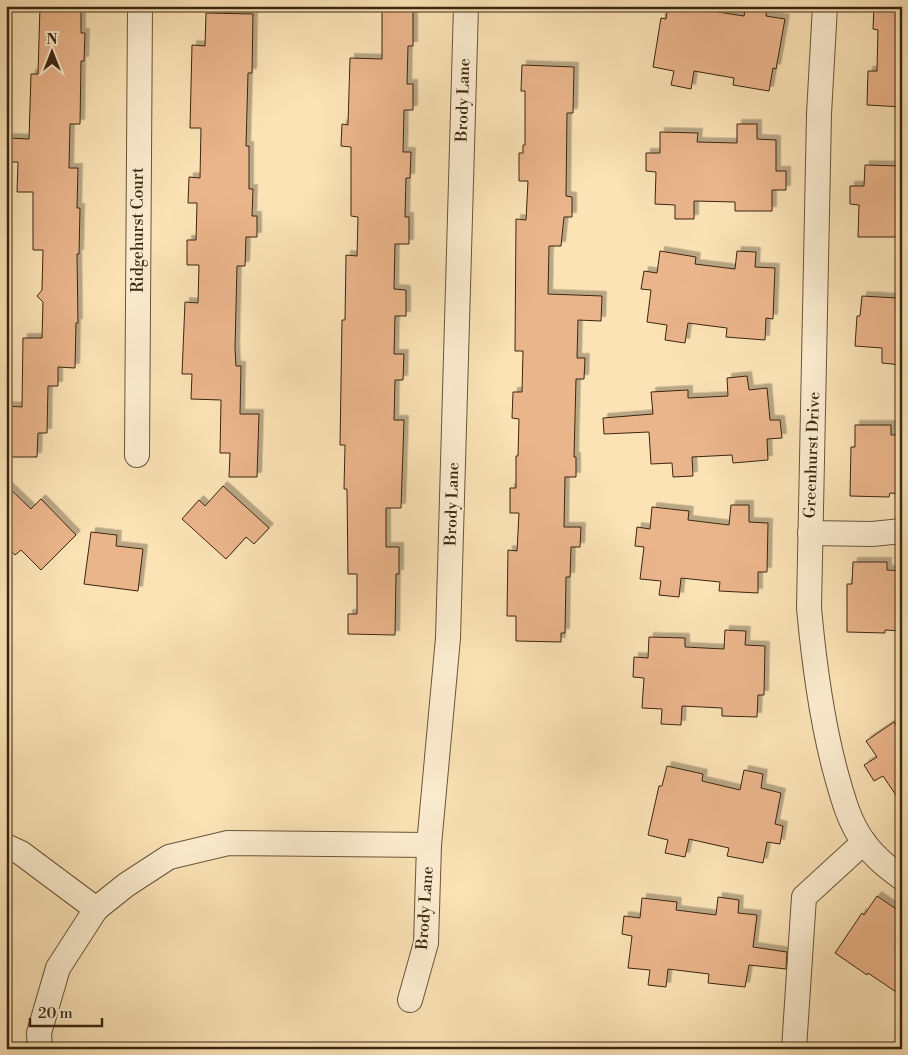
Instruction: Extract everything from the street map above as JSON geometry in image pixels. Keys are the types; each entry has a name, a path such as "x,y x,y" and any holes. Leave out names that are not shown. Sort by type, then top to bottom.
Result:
{"street":[{"name":"Ridgehurst Court","path":"137,454 140,6"},
{"name":"Brody Lane","path":"410,1000 426,943 429,846 448,638 466,6"},
{"name":"Greenhurst Drive","path":"825,6 819,114 808,600 814,668 826,735 843,799 854,828 884,865 902,878"},
{"path":"810,533 872,534 902,531"},
{"path":"794,1049 804,897 864,842"},
{"path":"40,1049 39,1033 58,968 96,909 126,885 169,857 228,843 429,846"},
{"path":"6,846 21,853 96,909"}],"building":[{"path":"40,6 81,6 81,33 85,33 84,61 81,61 80,124 70,124 69,168 78,168 77,208 80,208 79,254 77,254 78,323 76,323 75,368 58,367 58,386 48,386 47,433 38,433 37,457 6,457 6,406 22,407 23,338 42,338 43,302 37,296 42,290 43,250 33,250 33,192 17,192 18,162 8,162 8,138 29,139 31,74 38,74"},
{"path":"382,6 413,6 413,46 408,46 407,84 413,84 413,110 404,110 403,152 411,152 410,178 406,178 405,217 409,217 409,244 395,244 394,289 406,290 406,316 395,316 394,354 404,354 403,380 395,380 394,420 404,420 401,508 386,508 386,547 399,547 399,574 396,574 395,635 348,634 348,614 357,614 357,574 348,574 347,489 344,489 345,445 340,445 342,320 345,320 346,255 357,256 358,217 351,216 351,147 341,146 342,124 348,125 350,58 382,59"},
{"path":"668,6 705,6 705,10 744,16 746,6 767,6 766,16 785,19 776,69 773,68 769,91 733,85 734,78 694,71 691,89 671,85 674,71 653,67 661,18 666,19"},
{"path":"874,6 902,6 902,107 867,105 868,71 877,71 878,30 873,29"},
{"path":"206,13 253,14 252,73 248,73 246,146 249,146 249,189 253,189 252,216 257,216 257,237 246,237 245,266 237,266 235,348 236,366 241,366 240,414 259,414 257,477 229,477 230,453 220,453 221,400 191,399 192,374 182,374 185,302 198,303 199,265 187,265 187,240 196,240 197,203 188,203 189,177 200,178 201,128 190,128 192,45 205,46"},
{"path":"522,65 574,67 573,113 567,113 566,196 572,197 572,217 564,217 561,246 549,246 548,294 602,296 601,321 578,320 577,358 585,358 584,379 576,379 574,457 576,457 576,477 565,477 564,527 581,527 580,547 571,547 570,577 566,577 565,633 561,633 561,642 516,641 516,616 507,616 508,550 517,551 519,513 510,513 510,488 516,488 516,456 518,456 519,419 512,418 513,392 522,392 523,351 515,351 516,219 526,220 528,181 519,181 519,153 523,153 523,145 525,145 525,91 521,91"},
{"path":"737,124 757,124 757,139 776,140 776,171 786,171 786,190 772,190 772,211 735,211 735,202 694,201 694,219 675,219 675,205 655,204 656,172 646,171 646,153 660,153 660,132 698,133 697,142 737,143"},
{"path":"865,165 899,166 899,175 902,175 902,233 898,233 898,237 858,237 859,205 850,204 850,186 864,186"},
{"path":"660,251 696,257 695,264 735,269 737,251 756,252 755,267 775,268 773,319 766,318 765,340 726,337 727,328 688,323 685,343 665,340 667,325 647,322 651,290 641,289 644,271 657,273"},
{"path":"862,296 897,298 896,306 902,307 902,365 882,363 882,348 855,346 857,316 860,316"},
{"path":"747,376 749,390 767,388 770,420 780,420 782,438 767,439 768,460 733,463 732,455 692,457 693,476 673,477 672,463 651,464 649,432 604,434 603,418 653,414 651,392 688,390 688,398 728,396 727,378"},
{"path":"855,425 891,425 891,435 902,435 902,494 890,493 889,497 850,496 851,447 855,447"},
{"path":"6,485 31,509 41,499 76,535 41,570 21,550 15,555 6,546"},
{"path":"223,486 269,528 254,544 246,537 226,559 182,519 199,500 205,506"},
{"path":"731,505 749,505 749,522 768,523 767,572 758,572 758,593 719,591 720,582 681,578 679,597 659,595 661,581 640,579 644,547 635,546 637,527 650,529 652,507 689,511 688,520 729,525"},
{"path":"91,532 117,535 116,546 143,549 138,591 84,584"},
{"path":"853,562 887,562 887,570 902,571 902,631 885,630 885,633 847,632 847,584 852,584"},
{"path":"725,630 746,631 745,645 765,646 764,695 758,695 757,717 722,716 722,708 682,706 681,725 661,724 662,709 642,708 644,678 633,677 634,657 648,658 649,637 685,638 685,647 724,649"},
{"path":"894,722 902,734 902,804 883,776 874,781 864,765 877,757 866,741"},
{"path":"667,766 703,774 702,781 740,790 744,770 763,774 761,788 781,793 775,824 783,826 780,844 767,842 763,863 727,856 729,848 689,839 685,857 665,853 668,840 648,835 659,786 662,786"},
{"path":"877,896 902,913 902,996 835,953 862,913 864,915"},
{"path":"718,897 739,900 738,913 757,915 753,947 787,952 786,969 749,965 745,987 708,983 709,974 668,969 666,987 648,985 650,970 628,968 632,936 622,934 624,916 640,918 642,898 677,902 676,910 716,915"}]}
